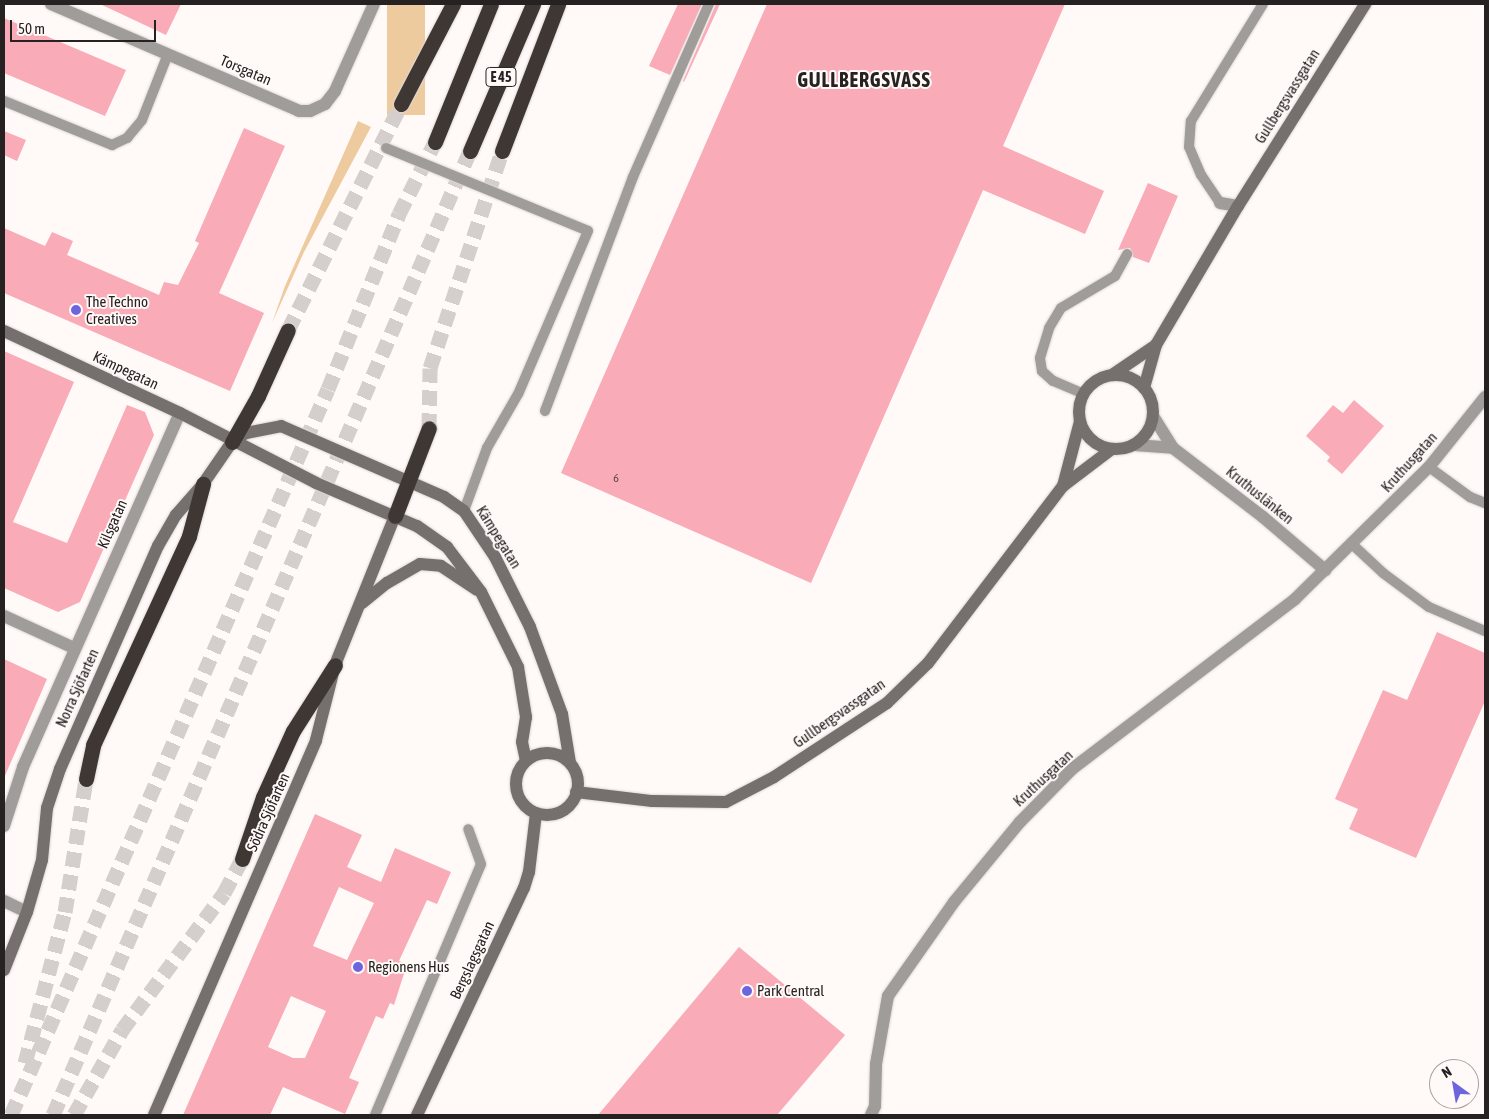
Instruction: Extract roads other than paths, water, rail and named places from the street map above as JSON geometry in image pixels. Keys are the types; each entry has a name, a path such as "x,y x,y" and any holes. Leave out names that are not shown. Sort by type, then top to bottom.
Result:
{"highway":[{"path":"401,104 454,4"},
{"name":"E 45","path":"435,142 493,4"},
{"name":"E 45","path":"470,151 533,4"},
{"path":"502,151 558,4"},
{"path":"232,442 258,396 288,330"},
{"path":"395,516 429,428"},
{"path":"86,779 94,745 189,536 203,484"},
{"path":"242,858 264,797 293,731 335,665"}],"street":[{"name":"Torsgatan","path":"51,4 299,111 310,111 325,104 335,91 374,4"},
{"name":"Gullbergsvassgatan","path":"1144,388 1156,345 1238,206 1364,4"},
{"path":"1220,202 1238,206"},
{"name":"Kämpegatan","path":"4,330 180,413 232,442 316,483 417,526 446,547 481,592 518,667 526,717 522,742 526,761"},
{"name":"Gullbergsvassgatan","path":"1063,486 1080,421 1084,394 1096,382 1112,375 1156,345"},
{"path":"1112,375 1130,378 1144,388 1153,404 1153,416 1147,433 1134,445"},
{"name":"Kruthusgatan","path":"870,1115 875,1106 876,1064 888,996 954,902 1020,822 1072,769 1295,598 1353,546 1430,467 1485,397"},
{"name":"Kilsgatan","path":"4,826 23,767 74,648 180,413"},
{"name":"Kruthuslänken","path":"1153,416 1173,448 1263,517 1325,570"},
{"path":"1080,421 1091,440 1112,449"},
{"name":"Kämpegatan","path":"232,442 256,429 281,426 444,497 464,511 495,557 530,627 562,714 570,763"},
{"name":"Norra Sjöfarten","path":"4,970 27,912 42,860 47,808 74,733 158,546 176,515 203,484 232,442"},
{"path":"1134,445 1173,448"},
{"name":"Gullbergsvassgatan","path":"576,792 652,801 726,802 774,777 887,703 928,663 1063,486 1112,449 1134,445"},
{"name":"Södra Sjöfarten","path":"154,1115 316,740 335,665 395,516"},
{"path":"360,605 387,583 420,564 441,566 481,592"},
{"path":"4,616 74,648"},
{"path":"546,753 559,756 570,763 577,780 576,792 562,811 549,815 536,813 520,800 516,786 518,772 526,761 546,753"},
{"name":"Bergslagsgatan","path":"417,1115 524,888 530,872 536,813"},
{"path":"4,901 27,912"}],"lane":[{"path":"545,411 633,177 709,4"},
{"path":"1220,202 1201,174 1189,148 1191,121 1263,4"},
{"path":"4,101 112,145 127,138 142,120 168,54"},
{"path":"386,148 588,231 518,394 487,448 464,511"},
{"path":"1084,394 1053,381 1042,370 1040,358 1050,328 1061,308 1115,276 1127,254"},
{"path":"1430,467 1470,497 1485,503"},
{"path":"1353,546 1383,574 1429,607 1485,631"},
{"name":"Bergslagsgatan","path":"374,1115 481,864 468,829"}],"tunnel":[{"path":"288,330 401,104"},
{"path":"11,1115 328,389 399,214 435,142"},
{"path":"53,1115 470,151"},
{"path":"429,428 430,368 502,151"},
{"path":"25,1063 65,912 86,779"},
{"path":"74,1115 122,1030 224,893 242,859"}],"place":[{"name":"The Techno Creatives","path":"76,310"},
{"name":"Regionens Hus","path":"358,967"},
{"name":"Park Central","path":"747,991"}],"district":[{"name":"GULLBERGSVASS","path":"864,79"}]}
